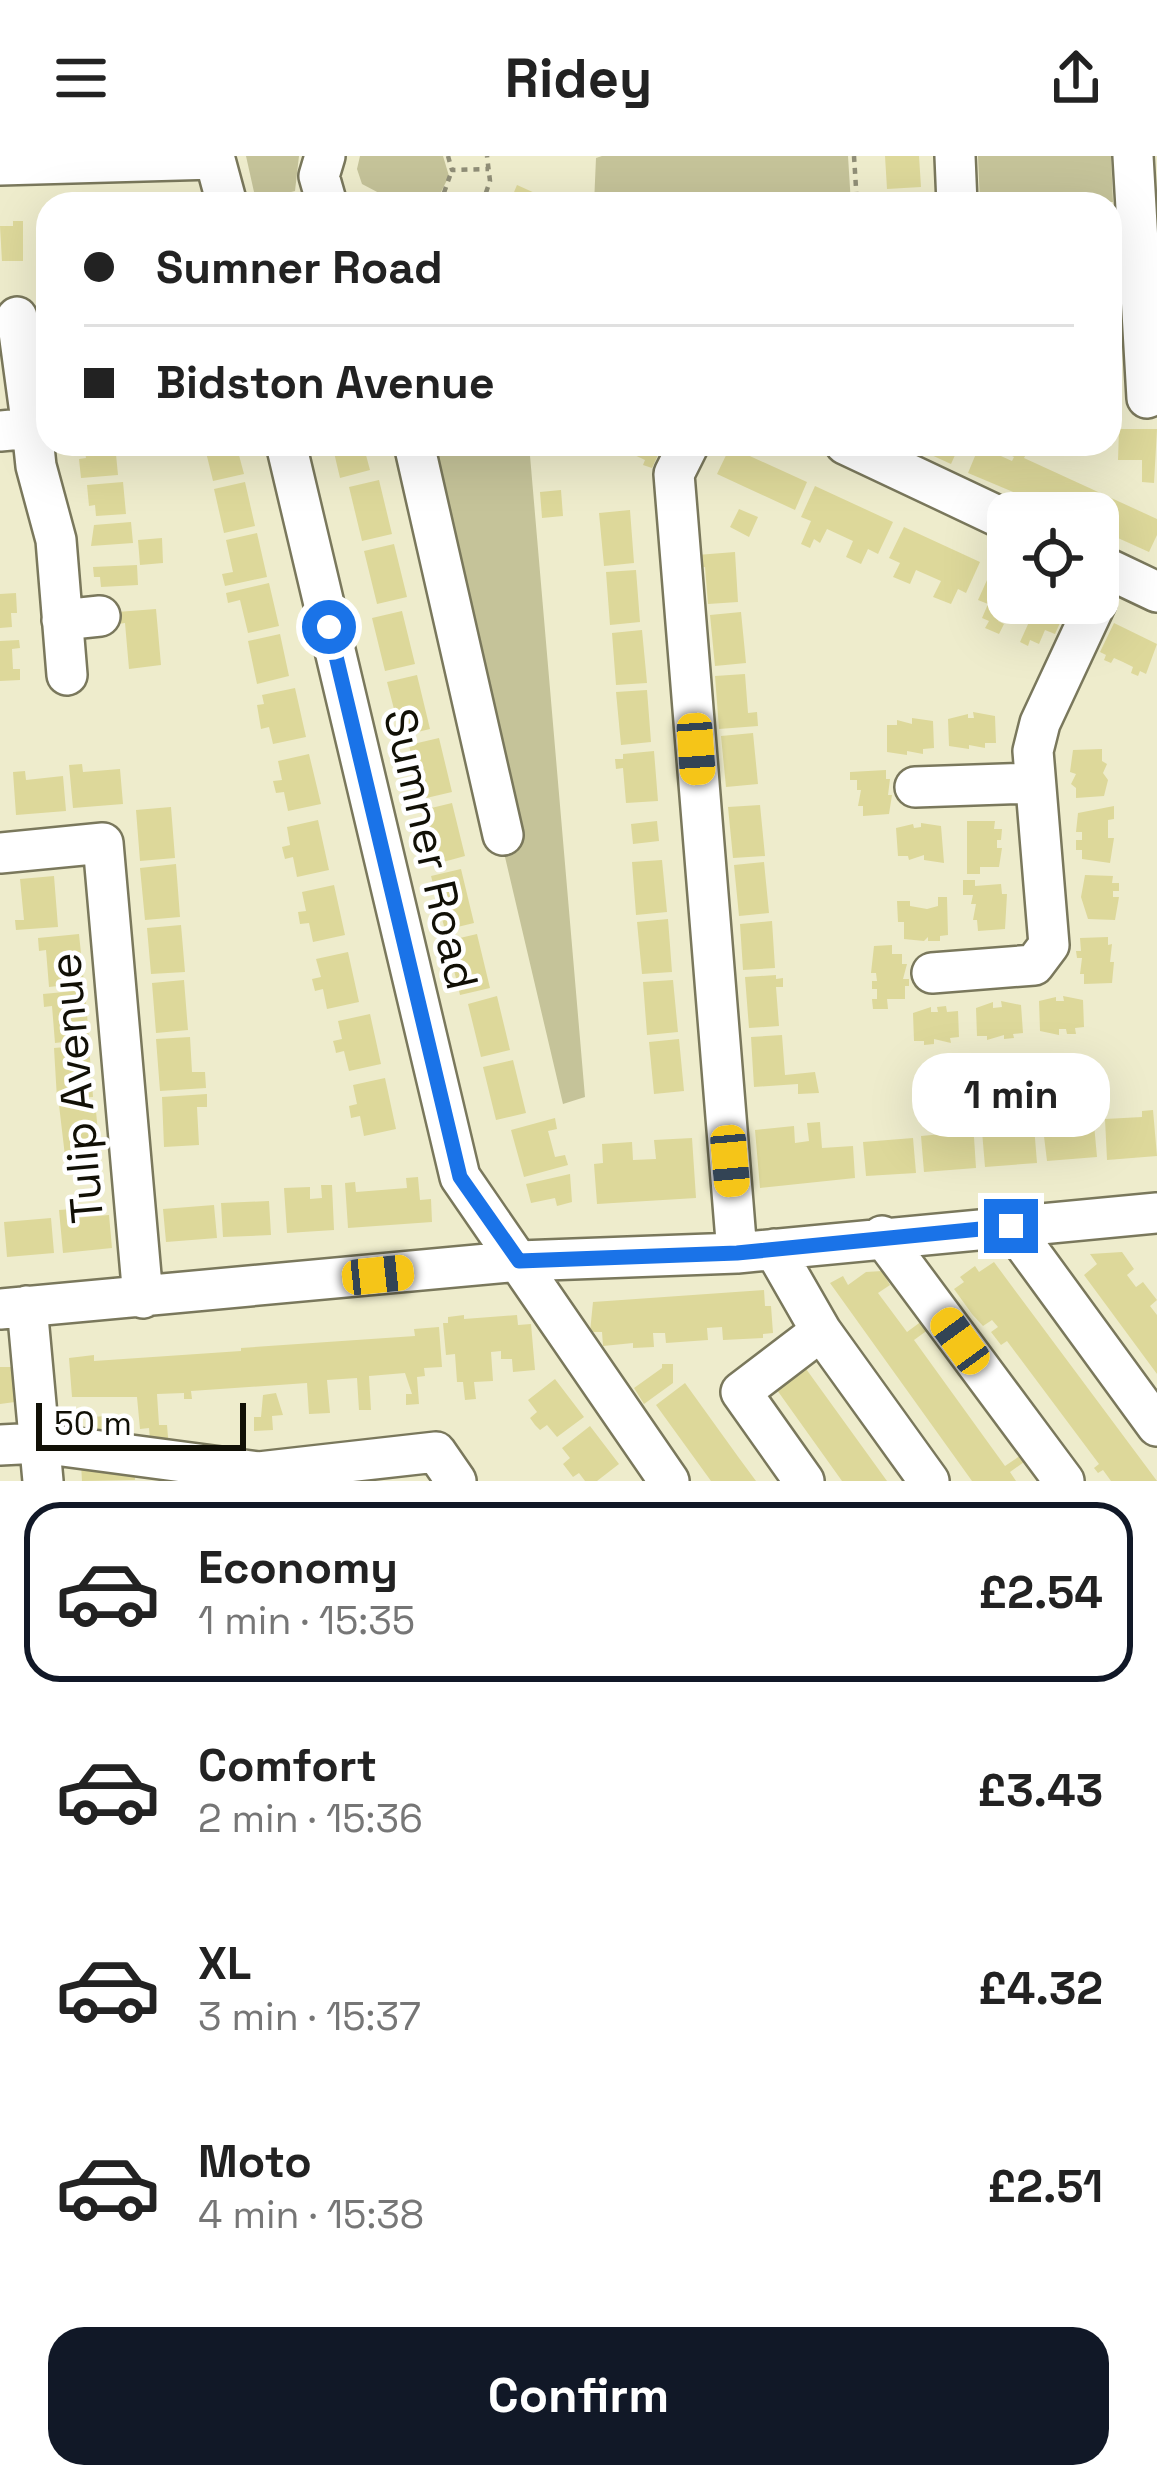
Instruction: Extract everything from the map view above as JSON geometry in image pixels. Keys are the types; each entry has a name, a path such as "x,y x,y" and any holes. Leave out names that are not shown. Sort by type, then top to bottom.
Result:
{"street":[{"path":"323,192 319,176 325,156"},
{"path":"955,156 956,192"},
{"path":"1133,156 1138,398"},
{"path":"0,165 214,158 224,192"},
{"path":"17,317 16,430 36,466 81,618 67,675"},
{"name":"Sumner Road","path":"289,456 460,1177 660,1478"},
{"path":"417,456 502,835"},
{"path":"683,456 674,474 755,1251 821,1331 929,1481"},
{"path":"870,456 987,511"},
{"path":"932,973 1034,964 1049,945 1033,751 1040,723 1123,581"},
{"path":"915,788 1035,783"},
{"name":"Tulip Avenue","path":"0,853 103,843 143,1298"},
{"path":"42,1462 14,1308 519,1261 755,1251 1011,1226 1150,1224"},
{"path":"1011,1226 1157,1426"},
{"path":"882,1237 1064,1481"},
{"path":"804,1481 740,1392 821,1331"},
{"path":"0,1444 42,1462 259,1472 436,1452 456,1481"}],"path":[{"path":"444,192 452,170 448,156"},
{"path":"486,192 488,156"},
{"path":"854,156 856,192"},
{"path":"452,170 489,169"}],"shaded area":[{"path":"246,156 299,156 295,191 254,192"},
{"path":"360,156 443,156 449,176 441,192 377,192 362,184 357,169"},
{"path":"848,156 850,192 595,192 596,158"},
{"path":"978,156 1111,156 1113,192 980,192"},
{"path":"411,456 530,456 585,1097 563,1104"}],"building":[{"path":"885,156 919,156 921,187 887,189"},
{"path":"13,221 23,221 23,261 2,261 0,226 13,226"},
{"path":"1122,429 1157,429 1154,483 1142,482 1142,460 1118,460"},
{"path":"116,456 118,475 81,478 79,459"},
{"path":"207,456 239,456 244,474 213,481"},
{"path":"335,456 366,456 370,470 340,478"},
{"path":"636,456 658,456 652,468 643,465 645,460"},
{"path":"726,456 750,456 807,482 795,510 717,474"},
{"path":"975,456 1012,461 1012,456 1025,456 1098,492 1013,492 968,473"},
{"path":"379,480 392,534 362,541 349,487"},
{"path":"123,482 126,514 96,516 95,505 89,506 87,485"},
{"path":"245,482 255,526 224,533 214,489"},
{"path":"815,486 893,522 878,554 868,549 861,564 846,557 853,541 827,529 820,543 814,539 810,548 801,544 811,521 801,517"},
{"path":"561,490 563,516 542,518 540,492"},
{"path":"1119,502 1157,519 1157,535 1149,552 1119,538"},
{"path":"739,509 758,517 749,537 730,527"},
{"path":"630,510 634,563 604,566 599,513"},
{"path":"131,522 133,543 91,546 94,525"},
{"path":"904,527 980,562 966,593 958,589 951,604 933,597 941,581 916,570 910,584 893,577 900,563 889,558"},
{"path":"257,533 267,577 225,586 222,574 233,572 226,540"},
{"path":"162,538 163,563 140,565 138,540"},
{"path":"394,544 407,597 377,604 364,551"},
{"path":"735,552 738,602 708,604 705,567 698,568 697,555"},
{"path":"137,565 138,585 101,587 100,577 94,577 93,567"},
{"path":"636,570 640,622 610,625 606,572"},
{"path":"987,580 987,604 978,600"},
{"path":"269,583 279,626 248,633 240,600 228,603 226,593"},
{"path":"16,593 12,627 0,628 0,594"},
{"path":"156,609 161,665 129,669 125,623 118,624 117,612"},
{"path":"402,611 415,664 385,671 372,618"},
{"path":"741,612 746,663 715,666 710,615"},
{"path":"987,624 1004,624 999,634 985,628"},
{"path":"1028,624 1060,624 1055,634 1045,630 1039,644 1020,642"},
{"path":"1114,624 1157,644 1146,674 1140,671 1138,676 1131,673 1133,667 1114,658 1111,663 1104,660 1106,655 1100,652"},
{"path":"642,630 647,683 616,685 612,633"},
{"path":"280,634 289,676 257,684 248,641"},
{"path":"19,640 20,648 12,649 13,669 20,669 20,680 0,681 0,641"},
{"path":"745,674 748,713 757,712 758,726 719,729 715,676"},
{"path":"417,675 430,729 401,736 387,682"},
{"path":"295,688 306,737 273,744 269,727 261,729 257,705 264,704 262,695"},
{"path":"647,690 651,742 621,745 616,692"},
{"path":"973,712 995,716 996,743 985,743 985,748 949,746 948,719 968,714 974,718"},
{"path":"912,718 933,721 934,748 923,749 923,754 887,752 887,725 897,725 897,720 912,724"},
{"path":"753,733 758,784 726,787 721,736"},
{"path":"439,738 452,792 422,799 409,745"},
{"path":"1102,749 1108,780 1104,796 1076,798 1071,784 1076,774 1070,772 1073,750"},
{"path":"654,751 658,801 626,803 623,768 616,769 615,759"},
{"path":"309,754 321,804 288,811 284,792 276,793 273,781 282,780 278,761"},
{"path":"82,764 83,772 120,769 123,804 73,808 69,765"},
{"path":"886,770 888,795 892,795 889,814 863,816 863,806 858,806 861,790 857,790 857,780 850,780 850,772"},
{"path":"25,771 26,780 63,776 66,811 16,815 13,772"},
{"path":"452,803 465,856 436,864 423,810"},
{"path":"760,805 765,856 733,858 728,807"},
{"path":"1114,806 1114,819 1108,820 1108,838 1114,838 1110,863 1082,859 1082,850 1076,850 1076,840 1082,840 1082,832 1076,832 1078,813"},
{"path":"171,807 175,858 140,861 136,810"},
{"path":"318,820 329,870 297,877 293,857 285,859 282,847 290,845 287,827"},
{"path":"657,821 659,841 633,844 631,824"},
{"path":"967,821 995,821 994,829 1002,829 1001,840 997,840 997,848 1002,848 999,867 980,867 980,874 967,874"},
{"path":"921,823 941,826 944,863 924,860 924,855 909,860 898,856 896,828 921,827"},
{"path":"662,860 667,912 636,915 632,862"},
{"path":"764,862 769,913 739,916 734,865"},
{"path":"176,864 180,917 145,920 140,868"},
{"path":"461,869 474,923 445,930 431,876"},
{"path":"1085,875 1113,876 1112,883 1119,883 1119,891 1113,891 1113,897 1119,897 1115,920 1088,919 1081,897"},
{"path":"54,876 58,927 16,930 15,920 24,920 20,879"},
{"path":"963,880 975,880 975,886 1001,884 1002,894 1007,894 1005,929 978,931 977,920 973,920 976,904 971,904 973,895 963,895"},
{"path":"334,885 345,935 313,942 309,923 300,924 298,912 306,911 302,892"},
{"path":"938,897 947,897 948,935 940,936 940,941 904,939 897,901 927,909 938,906"},
{"path":"668,919 672,972 642,974 637,922"},
{"path":"772,921 775,968 743,970 740,924"},
{"path":"181,925 185,972 151,974 147,928"},
{"path":"79,934 84,983 49,987 46,950 39,951 38,938"},
{"path":"477,934 490,988 460,995 447,941"},
{"path":"1108,937 1110,962 1114,962 1112,983 1084,984 1082,958 1077,958 1076,951 1081,951 1080,938"},
{"path":"892,945 892,954 902,954 902,964 907,964 903,979 909,979 909,986 905,986 905,999 887,999 888,1009 873,1009 872,999 877,999 877,989 872,989 876,973 871,973 874,946"},
{"path":"348,952 359,1002 327,1009 323,989 315,991 312,979 321,977 316,959"},
{"path":"776,975 776,979 783,978 783,987 776,987 779,1026 749,1028 745,977"},
{"path":"184,980 188,1030 156,1033 152,983"},
{"path":"673,980 678,1032 647,1035 643,982"},
{"path":"85,990 89,1039 55,1043 52,1006 44,1007 43,994"},
{"path":"497,996 510,1050 481,1057 468,1004"},
{"path":"1063,996 1083,1000 1084,1027 1075,1028 1076,1034 1067,1034 1066,1029 1059,1029 1059,1035 1040,1031 1039,1001 1056,997 1064,1001"},
{"path":"1001,1001 1021,1005 1023,1033 1004,1039 1004,1035 987,1040 987,1036 977,1036 976,1008 993,1002 993,1008 1002,1007"},
{"path":"946,1006 947,1012 958,1011 959,1037 950,1038 951,1043 914,1041 913,1013 931,1007 931,1012 938,1012 937,1007"},
{"path":"370,1014 381,1064 349,1071 344,1051 336,1053 333,1041 342,1039 338,1021"},
{"path":"782,1035 785,1075 815,1072 819,1093 798,1094 798,1084 754,1087 751,1037"},
{"path":"190,1037 192,1072 205,1072 206,1088 160,1091 156,1039"},
{"path":"679,1039 684,1091 654,1094 649,1042"},
{"path":"89,1045 93,1097 57,1099 54,1048"},
{"path":"513,1060 526,1113 496,1120 483,1067"},
{"path":"385,1078 396,1129 364,1136 360,1116 351,1118 349,1106 357,1104 353,1085"},
{"path":"207,1094 207,1107 197,1107 199,1145 164,1147 162,1097"},
{"path":"95,1101 100,1153 65,1156 59,1105"},
{"path":"1153,1110 1157,1156 1107,1160 1105,1119 1142,1117 1142,1111"},
{"path":"555,1118 557,1129 548,1131 555,1157 565,1155 568,1165 524,1177 511,1130"},
{"path":"820,1122 822,1148 853,1146 855,1178 760,1188 755,1130 794,1126 795,1143 809,1141 807,1123"},
{"path":"973,1122 976,1168 924,1172 921,1136 963,1132 962,1123"},
{"path":"1094,1124 1097,1157 1047,1161 1043,1128"},
{"path":"1034,1126 1037,1163 985,1167 982,1131"},
{"path":"692,1138 696,1198 597,1204 594,1164 603,1163 602,1144 632,1142 633,1160 656,1159 654,1140"},
{"path":"913,1138 916,1173 866,1176 863,1142"},
{"path":"570,1174 572,1202 557,1206 555,1198 531,1203 526,1184"},
{"path":"418,1177 420,1200 431,1199 432,1222 348,1228 345,1183 355,1182 356,1192 407,1188 406,1178"},
{"path":"321,1185 332,1185 334,1230 287,1233 284,1188 310,1187 310,1199 322,1198"},
{"path":"269,1201 271,1235 223,1237 221,1203"},
{"path":"214,1205 217,1238 166,1242 163,1209"},
{"path":"73,1209 74,1218 109,1215 112,1248 63,1253 59,1210"},
{"path":"51,1218 54,1253 7,1257 4,1222"},
{"path":"1122,1252 1134,1269 1127,1275 1136,1287 1143,1282 1157,1300 1150,1306 1157,1315 1157,1374 1084,1275 1097,1264 1090,1254"},
{"path":"994,1262 1157,1481 1111,1481 1103,1470 1098,1473 1094,1468 1099,1464 1007,1341 1001,1345 991,1332 998,1327 992,1320 983,1326 972,1314 954,1289 964,1282 960,1277 975,1266 979,1272"},
{"path":"882,1271 890,1285 878,1293 907,1332 930,1315 936,1324 914,1340 1005,1466 1030,1449 1034,1455 1010,1472 1016,1481 972,1481 830,1283 843,1276 848,1285 866,1272"},
{"path":"764,1290 773,1333 763,1338 723,1340 722,1327 707,1328 708,1340 666,1343 665,1333 653,1333 654,1347 633,1348 633,1343 603,1346 602,1332 590,1332 593,1302"},
{"path":"464,1315 464,1319 517,1315 518,1325 531,1324 535,1370 513,1372 512,1359 501,1359 501,1351 491,1352 493,1381 474,1382 476,1399 465,1400 463,1382 457,1382 455,1354 446,1355 443,1323 448,1323 448,1317"},
{"path":"439,1327 442,1367 424,1368 425,1376 417,1377 419,1404 406,1405 406,1394 412,1394 405,1373 369,1376 371,1410 359,1410 357,1378 327,1380 330,1413 309,1414 307,1383 191,1391 192,1399 184,1399 184,1393 157,1394 159,1425 167,1425 169,1449 151,1450 149,1428 140,1429 137,1397 72,1397 69,1358 94,1355 94,1361 241,1351 415,1336 414,1329"},
{"path":"796,1355 887,1481 842,1481 767,1376"},
{"path":"662,1364 673,1364 673,1383 644,1404 634,1388"},
{"path":"0,1367 12,1367 15,1402 0,1404"},
{"path":"555,1379 584,1417 557,1437 547,1425 540,1430 535,1425 530,1418 537,1412 528,1400"},
{"path":"685,1383 756,1481 711,1481 656,1405"},
{"path":"276,1393 283,1415 272,1416 273,1430 254,1431 263,1395"},
{"path":"106,1416 106,1422 123,1421 124,1439 85,1441 91,1417"},
{"path":"590,1426 619,1464 597,1481 585,1481 579,1473 573,1477 563,1464 570,1458 562,1448"},
{"path":"120,1461 121,1474 135,1473 135,1480 82,1481 81,1464"}],"route":[{"path":"329,627 460,1177 519,1261 737,1253 1011,1226"}]}
